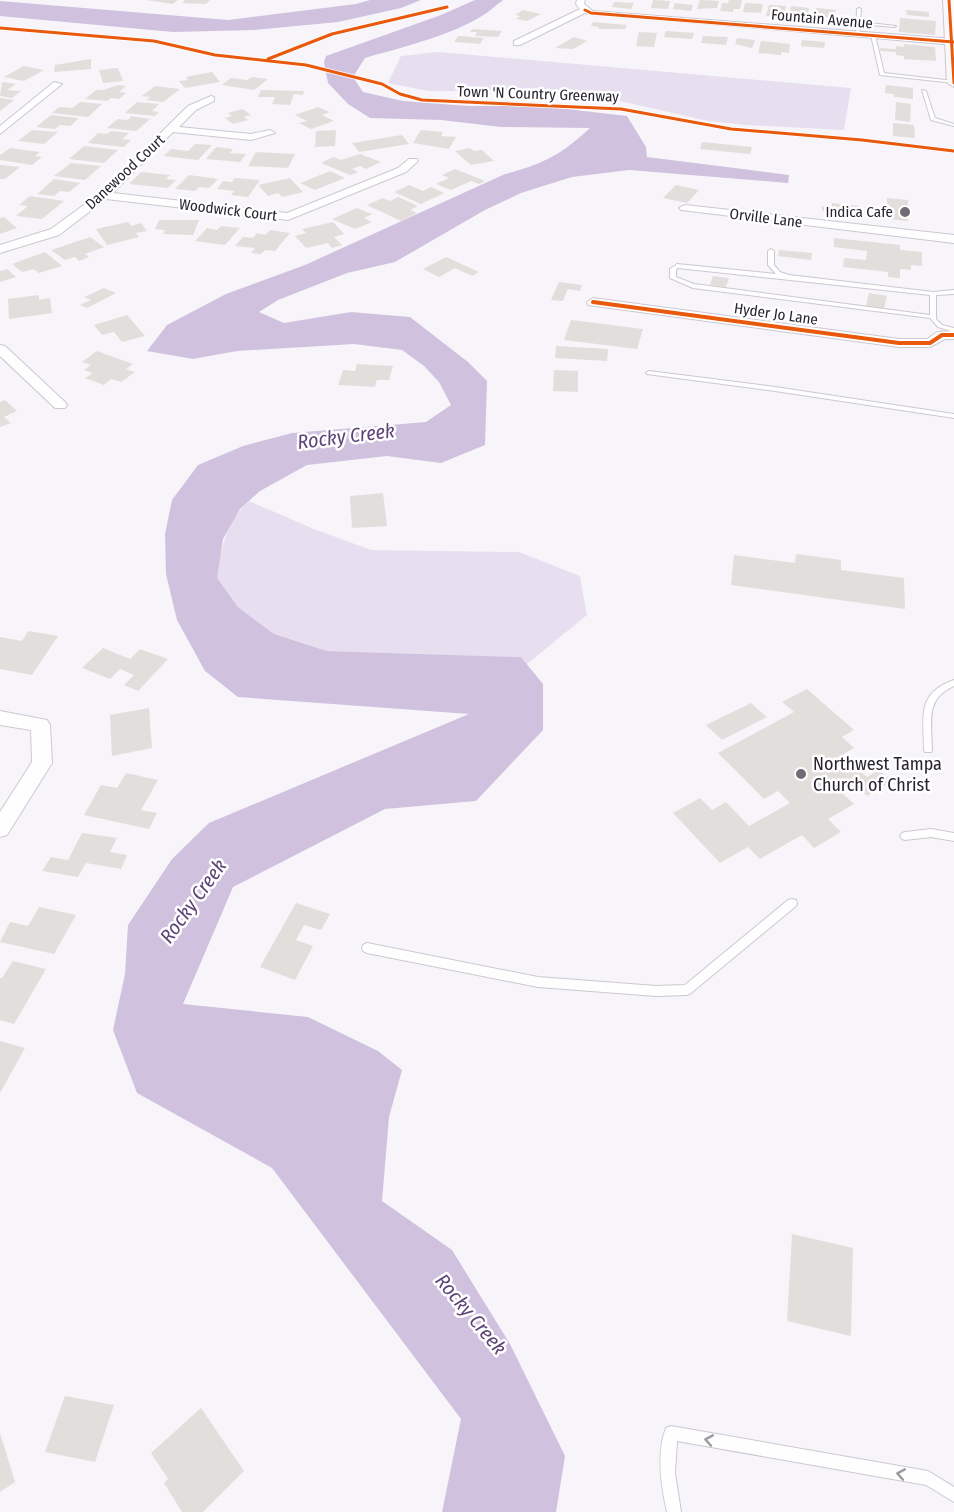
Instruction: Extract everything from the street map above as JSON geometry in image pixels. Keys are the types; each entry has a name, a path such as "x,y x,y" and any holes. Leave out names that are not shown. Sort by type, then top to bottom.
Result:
{"main road":[{"path":"948,0 954,83"}],"street":[{"path":"517,43 585,10 580,4 581,0"},
{"name":"Fountain Avenue","path":"585,10 591,13 952,42"},
{"path":"0,131 57,84"},
{"name":"Danewood Court","path":"0,249 55,232 104,195 192,108 211,99"},
{"path":"170,129 251,137 270,134"},
{"name":"Woodwick Court","path":"104,195 288,217 402,170 413,161"},
{"name":"Orville Lane","path":"685,208 954,239"},
{"name":"Hyder Jo Lane","path":"593,302 899,342 930,343 942,335 954,335"},
{"path":"0,349 60,405"},
{"path":"0,718 40,725 42,762 0,829"}],"lane":[{"path":"857,34 859,9"},
{"path":"858,23 894,26"},
{"path":"873,35 882,74 954,83"},
{"path":"924,91 933,119 954,125"},
{"path":"771,251 771,265 778,273 788,277"},
{"path":"933,317 693,286 673,278 673,269 686,266 933,294 954,292"},
{"path":"933,294 933,317 940,326 954,330"},
{"path":"649,373 954,416"},
{"path":"928,750 929,700 939,688 954,683"},
{"path":"905,836 931,833 954,837"},
{"path":"367,948 538,982 656,992 687,990 792,903"},
{"path":"674,1512 669,1495 666,1462 670,1433 928,1478 954,1495"}],"shaded area":[{"path":"438,52 851,88 844,130 708,121 602,97 509,91 428,91 388,83 401,56"},
{"path":"249,501 371,550 519,552 580,576 587,615 527,664 521,657 327,651 274,634 238,607 216,578 226,536 235,518"}],"water":[{"path":"370,0 421,0 401,8 338,22 254,30 173,32 0,16 0,1 228,20 356,4"},
{"path":"475,0 501,0 490,11 457,29 365,58 353,77 363,92 403,101 468,106 540,106 627,116 646,147 647,157 789,175 788,183 629,170 572,177 521,193 485,210 395,262 347,273 278,300 259,312 284,323 351,312 410,317 468,362 487,381 485,445 441,463 387,456 307,465 260,491 240,509 223,539 217,578 238,607 274,634 327,651 521,657 543,684 543,730 476,801 385,809 233,887 183,1004 308,1017 378,1051 402,1070 389,1117 382,1201 452,1250 510,1344 565,1456 556,1512 442,1512 461,1419 272,1168 137,1093 113,1030 125,974 128,925 172,859 209,823 469,714 238,697 205,671 177,620 166,574 165,534 172,500 198,465 243,446 292,433 426,422 451,405 439,382 424,366 402,350 354,344 237,351 193,359 147,351 167,325 226,294 305,265 505,174 541,162 560,152 590,128 501,127 441,120 370,118 348,104 328,83 324,62 326,56 441,15"}],"building":[{"path":"146,0 178,0 173,4"},
{"path":"185,0 210,0 206,4 182,3"},
{"path":"653,0 670,1 668,9 651,8"},
{"path":"700,0 719,1 717,8 697,9"},
{"path":"729,0 742,0 740,9 733,9 733,12 720,11 722,3 728,3"},
{"path":"614,2 634,3 631,9 612,7"},
{"path":"675,3 693,5 691,11 673,9"},
{"path":"745,3 763,4 761,13 743,12"},
{"path":"769,5 786,6 784,17 766,16"},
{"path":"791,6 809,8 807,18 789,17"},
{"path":"816,8 836,10 829,12 828,18 815,17"},
{"path":"523,10 541,14 527,21 516,19 520,16 515,15"},
{"path":"906,10 929,12 929,17 907,15"},
{"path":"900,18 936,21 935,35 899,32"},
{"path":"593,22 627,25 625,29 598,29 599,27 591,26"},
{"path":"472,29 502,31 498,37 475,36 477,32 470,32"},
{"path":"666,31 694,33 692,39 664,37"},
{"path":"639,32 657,33 654,47 636,46"},
{"path":"458,36 484,38 480,44 454,42"},
{"path":"703,36 728,37 726,45 701,43"},
{"path":"574,37 587,41 573,49 555,48"},
{"path":"737,38 755,40 752,48 735,44"},
{"path":"802,40 825,42 824,48 801,46"},
{"path":"761,41 790,44 789,53 781,52 781,55 758,53"},
{"path":"904,44 935,47 936,61 904,59 904,56 896,55 896,52 880,51 880,48 904,47"},
{"path":"91,59 91,69 54,72 55,65"},
{"path":"24,66 44,70 24,81 4,77"},
{"path":"118,68 123,81 103,83 99,70"},
{"path":"212,72 220,82 185,88 179,81 188,80 186,77"},
{"path":"252,77 268,79 254,90 222,85 231,78 247,80"},
{"path":"2,82 16,84 7,90 21,91 12,98 0,96"},
{"path":"118,85 126,86 119,92 126,93 119,99 111,98 107,101 85,99 96,90"},
{"path":"886,85 913,88 913,99 894,97 894,94 885,93"},
{"path":"155,86 180,89 163,102 146,100 151,97 142,96"},
{"path":"261,90 304,91 303,95 294,94 290,105 272,104 275,97 258,97"},
{"path":"0,98 14,100 0,111"},
{"path":"80,102 102,104 88,117 52,113 59,107 72,108"},
{"path":"137,102 159,104 152,111 159,112 155,116 125,113"},
{"path":"896,102 911,104 910,122 895,120"},
{"path":"318,107 330,112 322,115 334,121 311,129 299,123 307,121 295,115"},
{"path":"243,109 251,115 244,117 248,120 233,124 225,118 232,116 228,113"},
{"path":"51,115 79,118 70,126 60,125 55,129 36,127"},
{"path":"131,116 150,119 136,131 107,128 118,119 128,120"},
{"path":"893,123 914,125 915,138 893,136"},
{"path":"32,130 58,132 44,144 18,141"},
{"path":"336,130 335,146 315,147 316,131"},
{"path":"421,130 443,132 441,136 456,137 449,149 413,143"},
{"path":"111,131 129,133 122,139 131,140 124,147 88,143 98,133 107,134"},
{"path":"402,135 409,144 359,152 352,143"},
{"path":"702,142 752,147 750,154 700,149"},
{"path":"195,144 212,145 198,160 164,156 171,149 188,151"},
{"path":"84,146 118,150 104,163 69,159"},
{"path":"216,147 233,149 230,153 246,154 240,162 206,159"},
{"path":"10,148 40,152 35,156 42,157 32,165 0,160 0,155"},
{"path":"470,148 474,151 482,150 494,161 471,165 455,151"},
{"path":"256,152 295,154 288,168 248,166"},
{"path":"360,154 381,162 366,169 360,166 352,169 358,172 350,175 321,163 333,157 341,160"},
{"path":"71,163 101,166 85,180 54,176"},
{"path":"0,165 20,167 5,179 0,179"},
{"path":"455,169 485,181 479,184 471,181 451,190 436,184 449,178 442,175"},
{"path":"330,171 345,178 315,190 300,183"},
{"path":"141,172 170,175 166,179 176,180 168,188 129,184"},
{"path":"189,175 218,179 209,188 199,187 195,191 175,189"},
{"path":"235,178 260,180 248,197 231,195 234,191 217,189 223,181 232,182"},
{"path":"290,178 303,192 282,197 278,193 268,196 258,185"},
{"path":"54,179 80,183 69,192 60,191 54,196 37,194"},
{"path":"409,185 423,191 431,187 444,193 421,204 394,192"},
{"path":"676,185 699,190 687,203 663,198"},
{"path":"30,196 64,201 42,219 16,216 28,206 19,205"},
{"path":"398,197 418,206 410,210 417,213 401,221 367,205 383,198 390,201"},
{"path":"887,198 908,200 908,221 887,219"},
{"path":"832,203 860,206 859,215 822,211 822,206 832,207"},
{"path":"357,208 372,214 364,218 372,222 355,229 332,219"},
{"path":"4,217 17,228 0,234 0,218"},
{"path":"159,220 199,220 193,235 163,234 165,230 155,229"},
{"path":"128,222 131,226 141,223 147,231 136,233 139,237 107,245 96,229"},
{"path":"333,222 344,234 334,237 342,245 332,248 328,243 306,248 295,236 306,233 302,229"},
{"path":"221,226 240,228 225,245 195,241 207,228 217,230"},
{"path":"270,230 290,233 275,251 265,250 261,254 251,253 255,248 235,246 243,237 253,238 257,233 266,235"},
{"path":"90,237 104,247 85,254 89,257 79,261 75,257 65,260 51,250"},
{"path":"834,238 900,245 900,250 922,252 922,266 911,265 911,270 900,269 900,278 888,277 888,272 843,267 844,258 866,260 867,251 834,247"},
{"path":"779,250 812,253 811,260 778,256"},
{"path":"45,252 62,266 39,273 34,269 22,272 12,264"},
{"path":"446,257 479,272 472,276 455,268 439,277 423,269"},
{"path":"7,269 16,277 0,282 0,271"},
{"path":"713,276 729,278 726,287 710,285"},
{"path":"559,282 582,285 580,291 568,289 563,301 551,300"},
{"path":"104,288 116,293 87,308 80,305 91,300 84,297"},
{"path":"869,293 887,296 884,309 866,306"},
{"path":"39,295 39,300 50,298 52,313 9,319 8,299"},
{"path":"127,315 145,336 122,342 114,332 102,335 94,325"},
{"path":"571,320 643,329 637,349 564,340"},
{"path":"556,346 608,349 607,361 555,358"},
{"path":"97,351 133,364 126,369 135,372 121,382 111,379 104,385 85,378 93,373 84,370 91,365 82,362"},
{"path":"357,364 393,366 389,380 377,380 375,387 338,385 343,370 355,371"},
{"path":"554,370 578,371 578,392 553,391"},
{"path":"5,400 17,411 4,417 11,423 0,427 0,402"},
{"path":"383,493 387,526 352,528 350,496"},
{"path":"796,554 841,560 841,570 904,578 905,609 731,585 734,555 795,563"},
{"path":"28,631 58,636 32,675 0,669 0,637 22,641"},
{"path":"103,648 130,659 140,649 168,659 138,691 124,685 134,675 120,669 110,679 82,668"},
{"name":"Northwest Tampa Church of Christ","path":"807,689 854,730 842,737 854,748 842,755 867,777 879,770 892,781 867,796 854,785 841,792 854,804 828,819 841,832 814,848 802,835 760,859 748,847 720,863 673,813 700,798 712,810 726,802 749,826 790,803 778,791 764,799 718,753 794,712 782,702"},
{"path":"751,703 767,717 722,740 706,725"},
{"path":"149,708 152,748 112,756 110,715"},
{"path":"126,773 158,780 141,810 157,813 149,829 84,815 101,785 117,788"},
{"path":"82,833 117,838 110,852 127,855 121,869 86,863 78,877 42,871 51,857 68,860"},
{"path":"296,903 330,914 321,930 304,925 296,940 313,946 295,980 260,967"},
{"path":"39,907 76,915 54,954 0,942 10,922 28,926"},
{"path":"13,961 46,969 14,1024 0,1020 0,978"},
{"path":"0,1041 25,1048 0,1093"},
{"path":"792,1234 853,1248 851,1336 787,1321"},
{"path":"65,1396 114,1405 95,1462 45,1452"},
{"path":"201,1408 244,1471 203,1512 182,1512 164,1483 168,1479 151,1453"},
{"path":"0,1433 15,1482 0,1492"}],"waterway":[{"name":"Rocky Creek","path":"489,8 501,0"}],"cycle path":[{"path":"949,0 954,83"},
{"path":"268,59 332,34 447,7"},
{"path":"585,10 591,13 954,42"},
{"name":"Town 'N Country Greenway","path":"0,28 154,41 215,55 306,65 382,84 400,94 422,100 621,109 731,129 862,140 954,151"},
{"path":"593,302 899,343 930,343 942,335 954,335"}],"place":[{"name":"Indica Cafe","path":"905,212"},
{"name":"Northwest Tampa Church of Christ","path":"801,774"}]}
